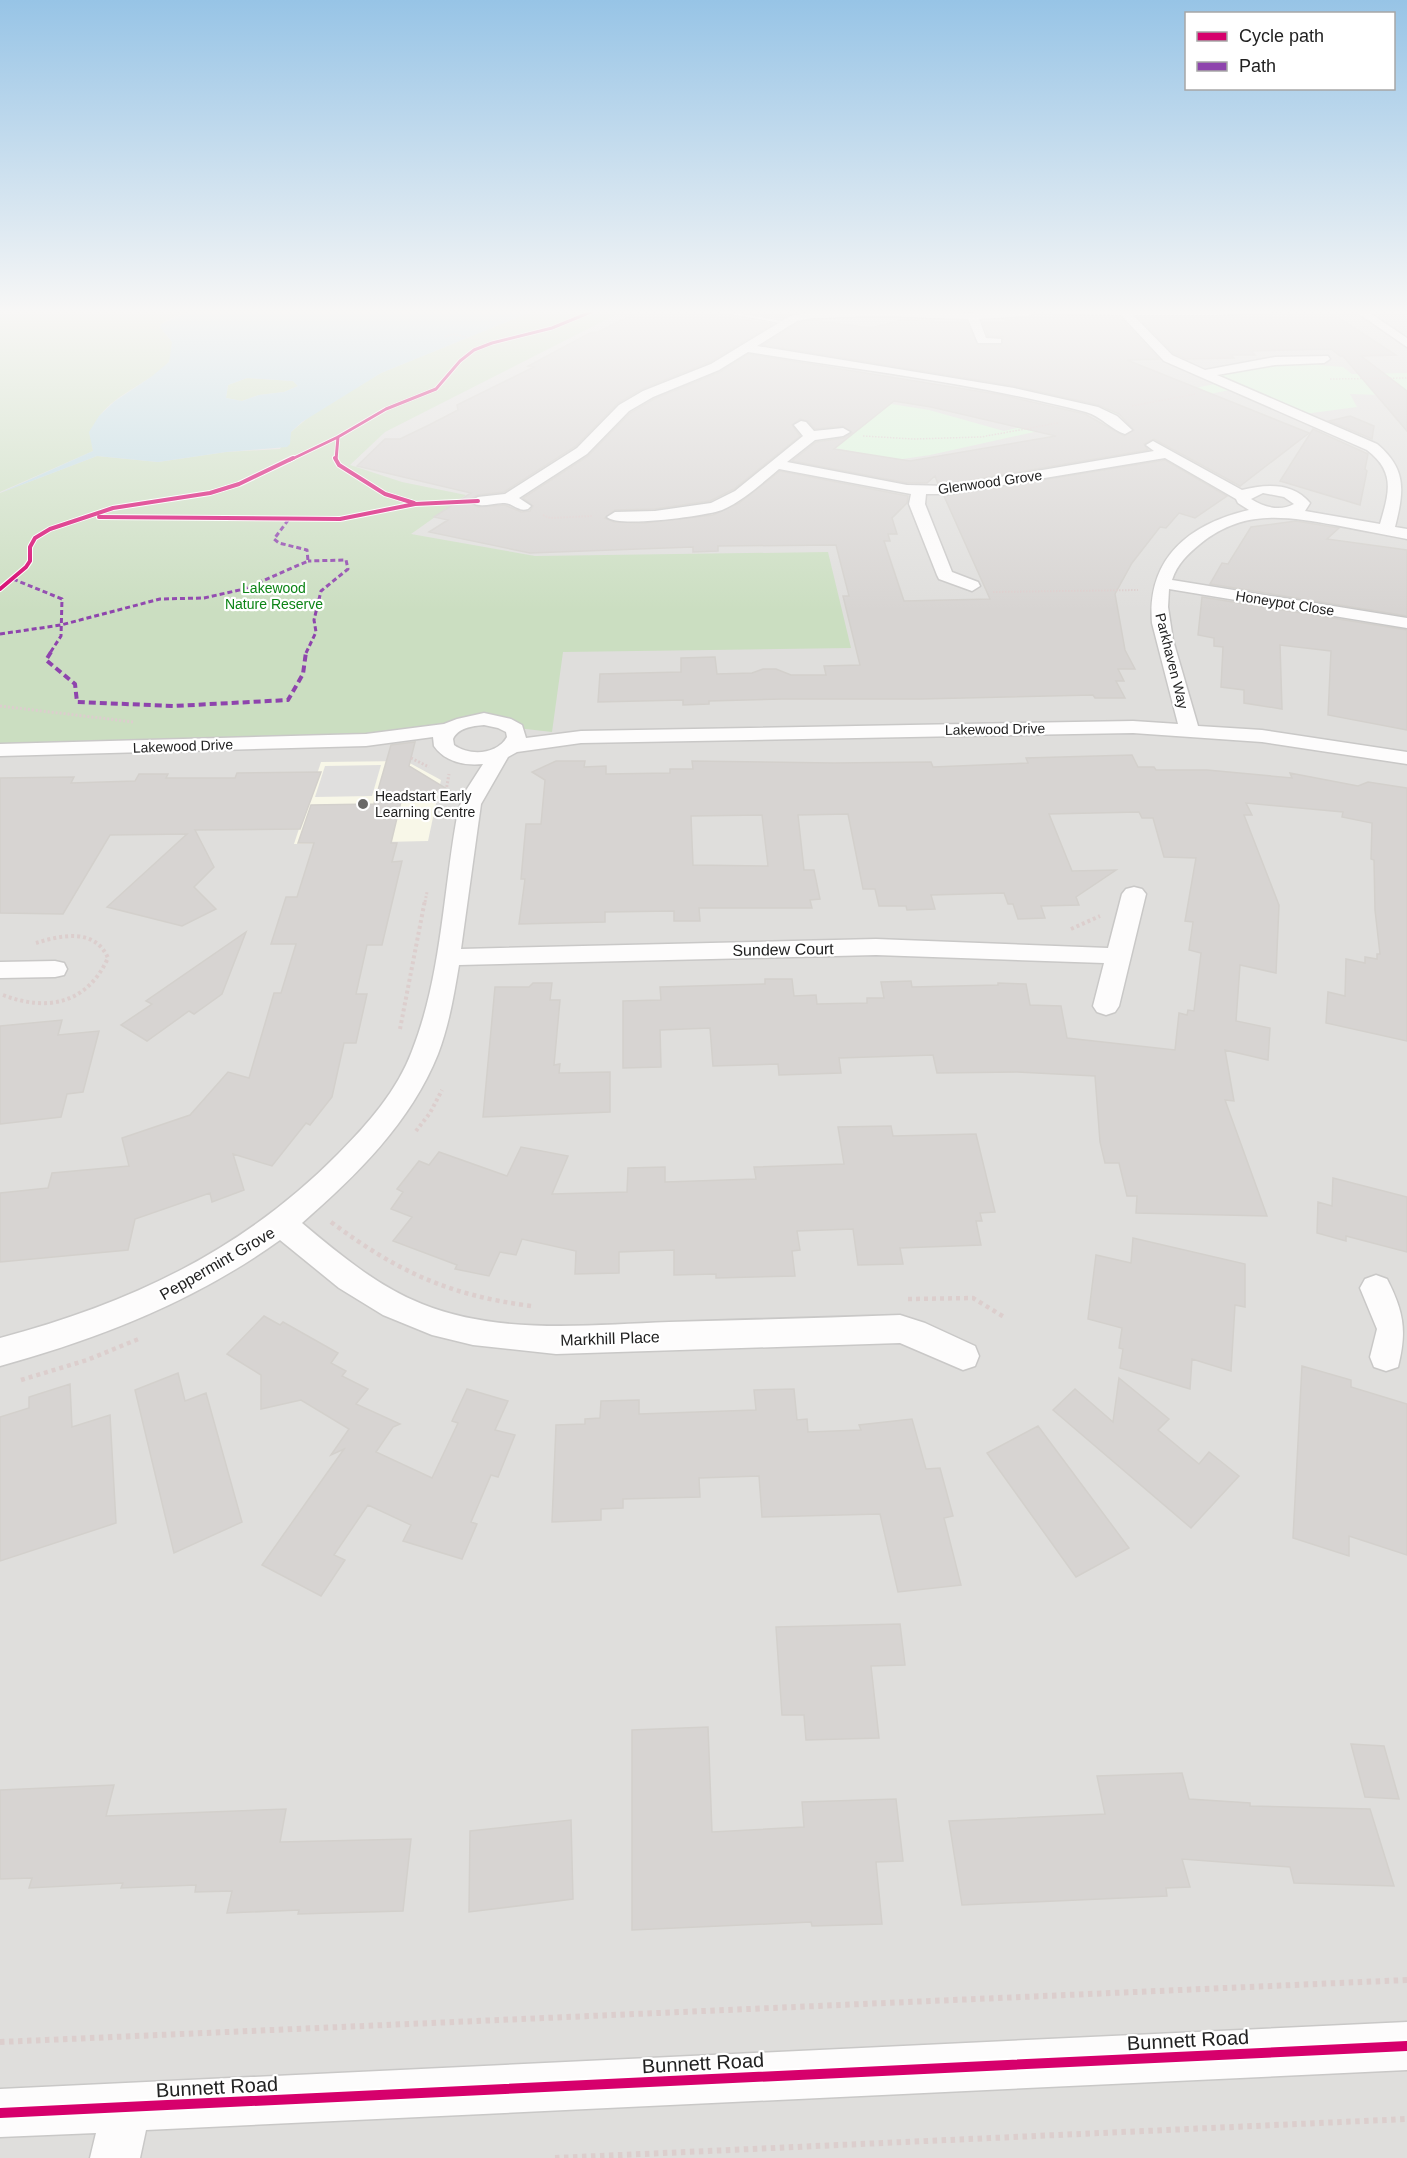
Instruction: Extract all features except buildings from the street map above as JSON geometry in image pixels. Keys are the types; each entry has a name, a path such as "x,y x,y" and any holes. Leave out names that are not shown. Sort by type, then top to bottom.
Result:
{"street":[{"path":"478,501 509,498 582,451 622,410"},
{"path":"1071,410 1085,417 1125,430 1207,474 1245,500 1279,512 1387,527 1407,527"},
{"path":"1283,410 1378,451 1394,468 1396,476 1387,527"},
{"path":"615,517 692,512 726,502 778,465 806,430 843,432"},
{"path":"1378,451 1397,449"},
{"name":"Glenwood Grove","path":"778,465 919,490 970,488 1168,453"},
{"path":"1207,474 1263,489 1288,493 1333,512 1407,534"},
{"path":"1245,500 1249,491 1263,489"},
{"path":"919,490 917,504 945,575 972,586"},
{"path":"509,498 523,506"},
{"path":"1279,512 1299,509 1302,503 1299,499"},
{"name":"Parkhaven Way","path":"1232,520 1245,500"},
{"path":"726,502 744,507"},
{"name":"Parkhaven Way","path":"1189,729 1160,626 1158,603 1167,571 1186,547 1204,534 1232,520 1256,513 1279,512"},
{"path":"925,584 945,575"},
{"name":"Honeypot Close","path":"1162,584 1407,623"},
{"name":"Lakewood Drive","path":"0,750 366,740 450,729 460,723 484,719 507,723 509,743"},
{"name":"Lakewood Drive","path":"366,740 454,759 478,759 509,743 581,737 1098,727 1189,729 1292,740 1407,758"},
{"path":"450,729 444,735 443,742 454,759"},
{"name":"Peppermint Grove","path":"459,797 509,743"},
{"name":"Peppermint Grove","path":"0,1352 91,1326 143,1304 240,1253 283,1224 320,1193 388,1118 411,1085 430,1040 447,957 459,797 454,759"},
{"path":"1106,1006 1134,894"},
{"name":"Sundew Court","path":"447,957 876,947 1118,956"},
{"path":"0,970 55,969"},
{"name":"Markhill Place","path":"283,1224 338,1271 395,1306 431,1320 484,1333 556,1340 900,1329 914,1333 963,1356"},
{"path":"1376,1288 1395,1339"},
{"name":"Bunnett Road","path":"0,2113 1407,2046"},
{"path":"115,2158 126,2108"}],"path":[{"path":"843,432 892,439 967,438 995,436 1060,423"},
{"path":"523,506 550,518 615,517"},
{"path":"972,586 992,592 1022,593 1138,590"},
{"path":"454,759 449,772 459,797"},
{"path":"398,1035 428,886"},
{"path":"331,1222 387,1263 416,1277 484,1299 541,1307"},
{"path":"904,1299 973,1298 1004,1317"},
{"path":"0,2042 1407,1980"},
{"path":"555,2158 1407,2119"}],"shaded area":[{"path":"0,410 1407,410 1407,2158 0,2158"},
{"path":"406,761 441,780 428,841 294,844 321,762"},
{"path":"381,765 372,796 315,797 325,766"}],"green space":[{"path":"0,410 106,410 95,426 92,437 93,451 0,492"},
{"name":"Lakewood Nature Reserve","path":"319,410 429,410 385,432 350,465 402,482 466,495 411,534 535,556 828,552 851,648 563,652 552,732 517,728 496,720 366,740 0,750 0,493 97,456 158,462 226,452 280,449 291,432"},
{"path":"884,410 929,410 1004,431 1079,414 1093,419 930,455 896,460 805,442 866,424"},
{"path":"1094,410 1137,410 1107,416"},
{"path":"1284,410 1337,410 1297,415"}],"water":[{"path":"106,410 322,410 291,432 290,444 287,447 226,452 158,462 97,456 0,493 93,451 89,432"}],"marked path":[{"path":"0,634 61,625 160,599 204,598 244,589 308,561 307,550 279,543 274,539 289,519"},
{"path":"13,579 62,599 61,636 46,660 75,684 77,702 174,706 288,700 303,674 306,652 316,632 314,620 321,591 348,569 346,560 308,561"}],"cycle path":[{"path":"0,589 26,567 30,561 30,547 35,538 50,529 113,508 210,493 239,484 338,437 385,410"},
{"path":"338,437 335,458 339,465 385,494 414,503"},
{"path":"99,517 340,519 415,504 478,501"},
{"path":"0,2113 1407,2046"}],"place":[{"name":"Headstart Early Learning Centre","path":"363,804"}]}
